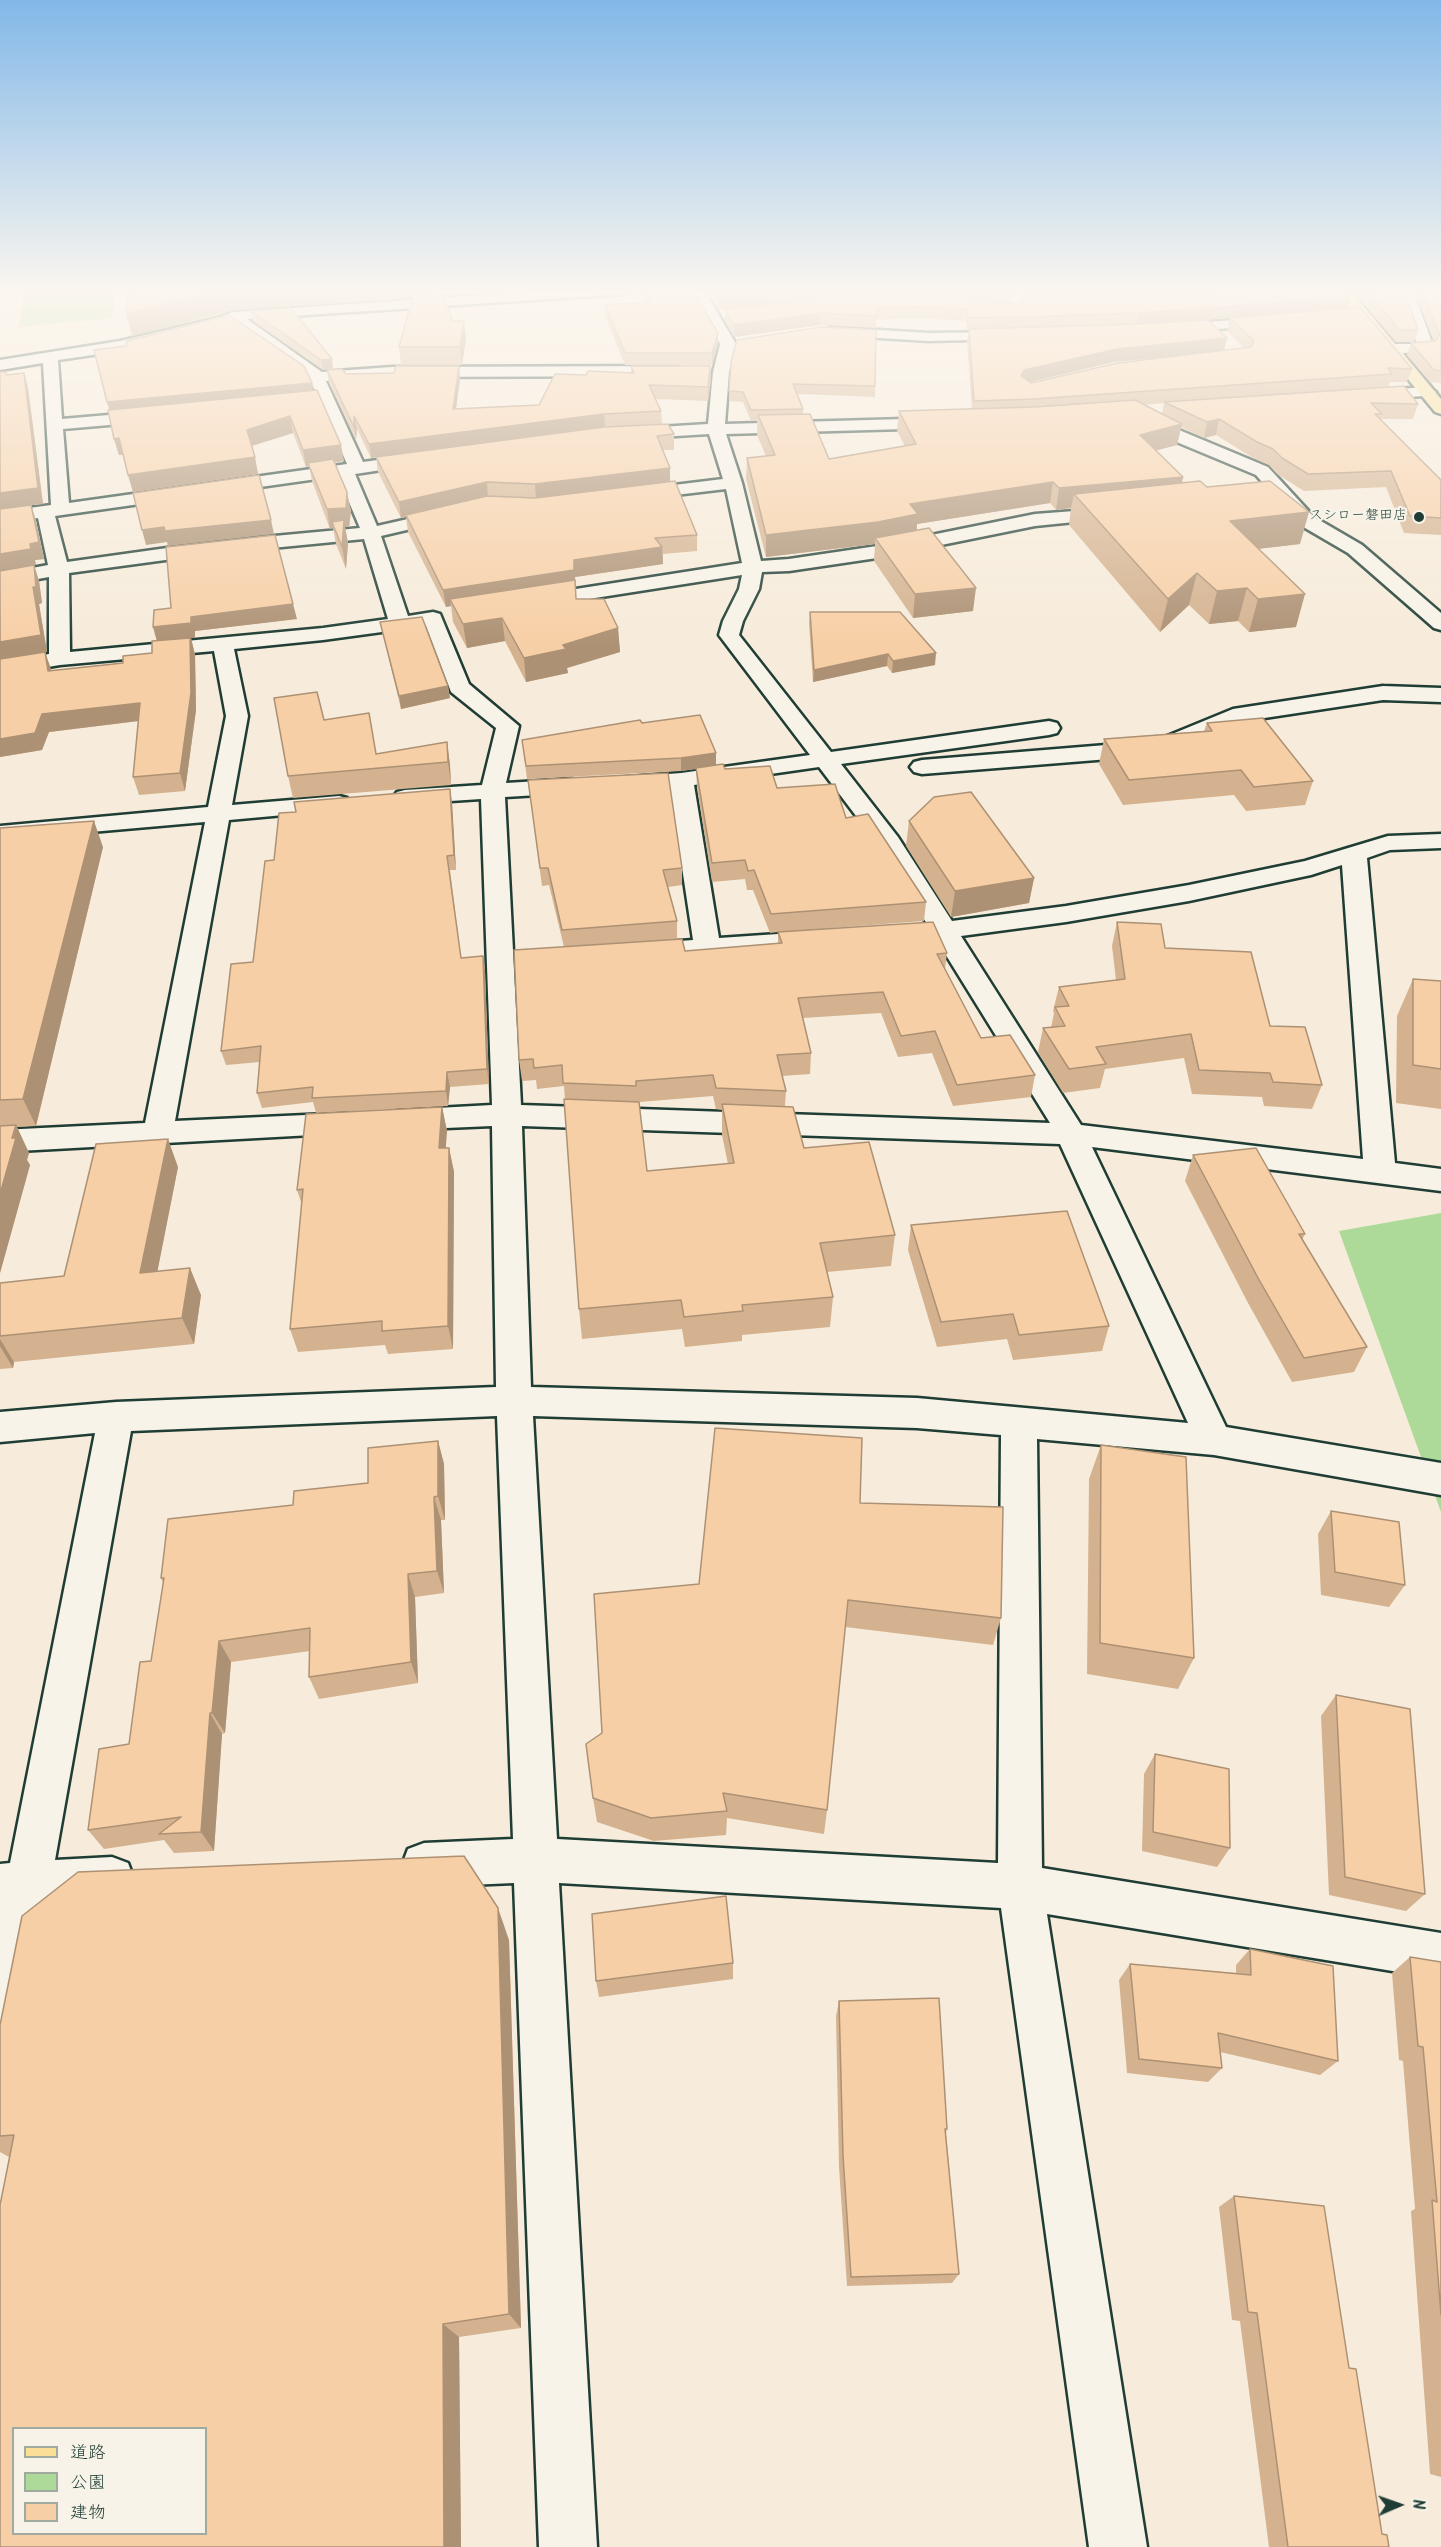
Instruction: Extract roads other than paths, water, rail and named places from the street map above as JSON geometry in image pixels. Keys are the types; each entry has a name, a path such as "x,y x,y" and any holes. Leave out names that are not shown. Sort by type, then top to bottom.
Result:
{"street":[{"path":"53,409 53,510 59,569 60,659"},
{"path":"325,409 351,468 400,623"},
{"path":"714,409 716,429 733,483 753,567 749,589 733,621 729,635 889,842 1063,1119 1214,1440"},
{"path":"1167,411 1130,414 1262,471 1307,521 1355,549 1441,624"},
{"path":"54,425 173,414"},
{"path":"605,435 716,429 962,422"},
{"path":"0,518 439,457"},
{"path":"617,497 733,483"},
{"path":"1260,498 1283,495"},
{"path":"0,580 59,569 210,548 371,533 468,510"},
{"path":"516,605 753,567 789,565 877,552 1035,520 1135,511"},
{"path":"0,669 60,659 323,634 457,614"},
{"path":"433,618 459,687 508,726 493,790 512,961 507,1115 514,1401 568,2547"},
{"path":"158,1131 216,813 237,716 223,644"},
{"path":"0,833 493,790 681,780 832,768 1159,748 1233,716 1383,693 1441,695"},
{"path":"832,768 1049,728"},
{"path":"681,780 707,947"},
{"path":"898,934 946,931 1190,893 1311,867 1388,843 1441,842"},
{"path":"1354,853 1380,1173"},
{"path":"615,954 850,937"},
{"path":"0,1142 158,1131 507,1115 1069,1134 1441,1180"},
{"path":"0,1426 116,1418 514,1401 917,1413 1214,1440 1441,1479"},
{"path":"0,2037 14,1884 116,1418"},
{"path":"1019,1423 1020,1887 1118,2547"},
{"path":"383,1867 537,1860 1020,1887 1441,1956"},
{"path":"14,1884 147,1878"}],"place":[{"name":"スシロー磐田店","path":"1419,517"}]}
